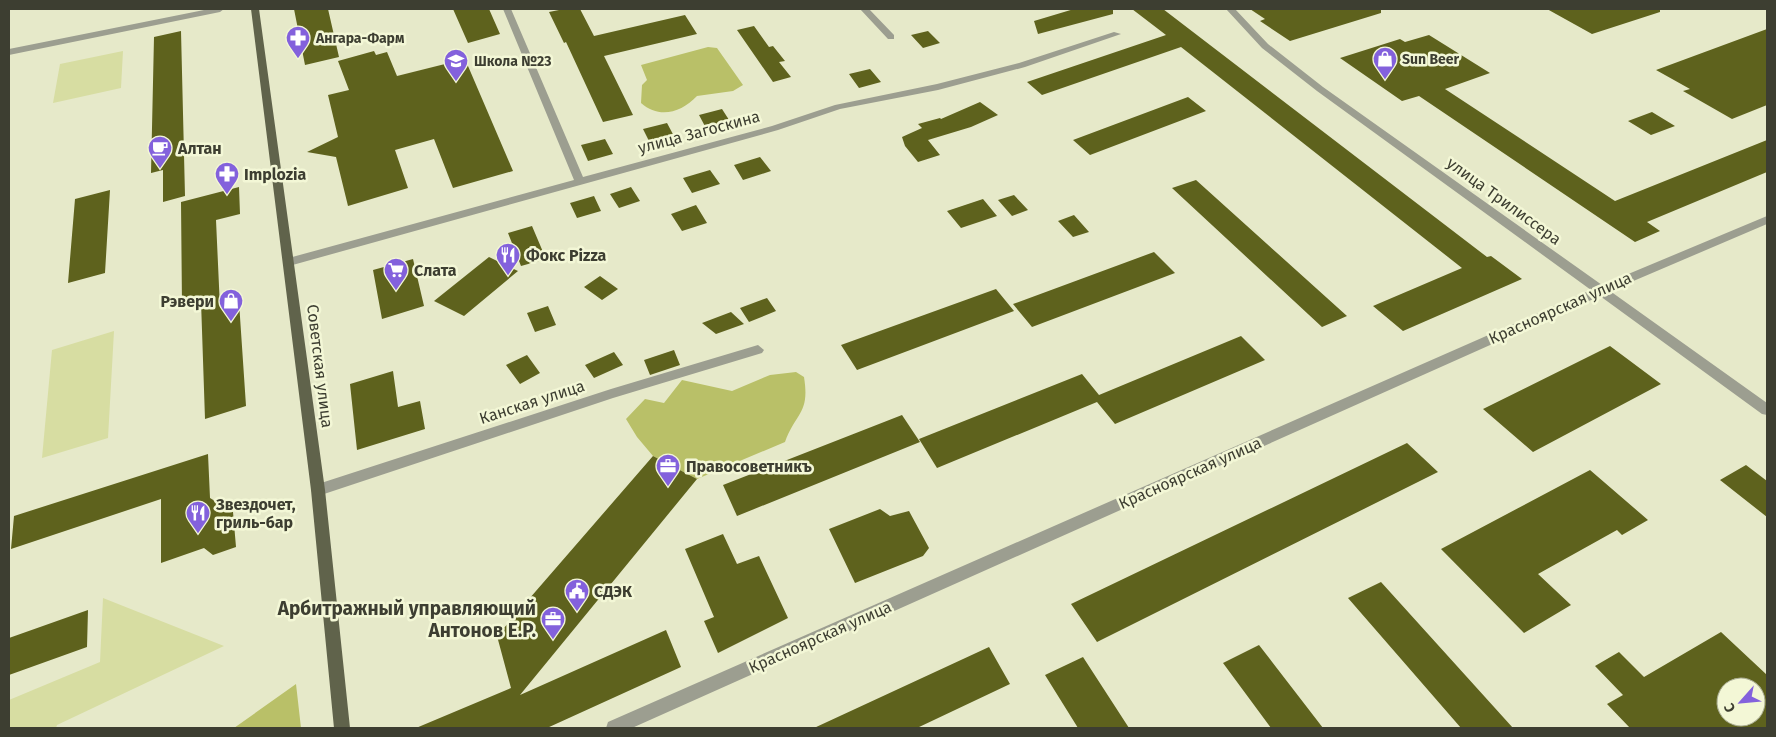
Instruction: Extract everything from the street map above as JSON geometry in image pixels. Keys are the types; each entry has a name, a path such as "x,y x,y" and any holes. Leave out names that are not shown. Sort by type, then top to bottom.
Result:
{"main road":[{"name":"Советская улица","path":"255,9 318,490 342,728"}],"street":[{"path":"9,52 220,9"},
{"path":"507,9 580,182"},
{"path":"864,9 891,37"},
{"name":"улица Трилиссера","path":"1230,9 1265,46 1320,89 1767,410"},
{"name":"улица Загоскина","path":"289,262 775,128 838,106 938,87 1022,65 1117,34"},
{"name":"Красноярская улица","path":"614,728 1600,291 1767,220"},
{"name":"Канская улица","path":"318,490 612,394 758,350"}],"green space":[{"path":"708,47 717,48 743,85 733,91 697,96 684,107 670,112 655,111 641,103 642,85 647,80 641,65"},
{"path":"123,51 121,88 53,103 60,64"},
{"path":"114,331 108,438 42,458 52,350"},
{"path":"796,372 804,377 804,406 785,442 697,479 653,456 637,437 626,419 645,399 664,403 682,380 732,391 770,375"},
{"path":"103,598 224,646 57,725 56,728 9,728 9,700 100,662"},
{"path":"296,684 301,728 234,728"}],"building":[{"path":"294,9 328,9 339,57 305,65"},
{"path":"453,9 489,9 500,34 468,43"},
{"path":"564,9 580,9 594,36 685,15 697,34 604,56 633,115 603,122 566,42 564,43 549,12"},
{"path":"1074,9 1113,9 1113,14 1038,34 1034,21"},
{"path":"1132,9 1163,9 1487,257 1491,256 1522,279 1403,331 1373,306 1462,268 1181,47 1042,95 1027,82 1166,35"},
{"path":"1250,9 1381,9 1381,13 1290,41 1260,21 1265,19"},
{"path":"1547,9 1660,9 1660,12 1592,34"},
{"path":"754,26 769,47 773,46 785,61 779,62 791,77 773,82 737,30"},
{"path":"1767,29 1767,105 1732,119 1683,91 1690,89 1656,70"},
{"path":"181,31 185,196 163,202 163,170 151,173 154,37"},
{"path":"928,31 940,43 923,48 911,35"},
{"path":"1429,35 1490,73 1445,89 1615,201 1767,140 1767,172 1647,222 1660,231 1635,242 1419,96 1402,101 1340,58 1400,39 1405,42"},
{"path":"374,51 376,55 387,52 397,76 465,59 513,171 453,188 434,139 395,150 408,188 348,206 336,157 307,152 338,137 328,95 349,90 338,61"},
{"path":"870,69 881,82 859,88 849,74"},
{"path":"1188,97 1206,111 1090,155 1073,140"},
{"path":"980,102 998,115 971,127 928,140 940,155 918,162 905,146 902,137 922,128 918,124 941,119"},
{"path":"722,109 731,123 707,130 699,115"},
{"path":"1652,112 1675,126 1651,135 1628,121"},
{"path":"667,123 675,138 651,145 643,129"},
{"path":"605,139 613,154 588,161 581,145"},
{"path":"760,157 771,171 743,180 734,165"},
{"path":"710,170 720,184 692,193 683,178"},
{"path":"1196,180 1347,316 1322,327 1172,188"},
{"path":"239,187 240,214 216,220 220,308 239,302 246,406 205,419 201,301 182,306 181,202"},
{"path":"631,187 640,201 619,208 610,194"},
{"path":"110,190 105,273 68,283 75,199"},
{"path":"1014,195 1028,210 1012,216 998,200"},
{"path":"594,196 601,211 577,218 570,203"},
{"path":"983,199 997,216 961,228 947,211"},
{"path":"696,205 707,223 682,231 671,214"},
{"path":"1074,215 1089,232 1073,237 1058,221"},
{"path":"532,226 546,259 521,266 508,233"},
{"path":"1154,252 1175,273 1032,327 1013,304"},
{"path":"489,257 518,271 464,316 434,301"},
{"path":"413,259 424,306 382,319 373,270"},
{"path":"600,276 618,289 602,300 584,287"},
{"path":"996,289 1014,311 857,370 841,345"},
{"path":"767,298 776,311 749,322 740,308"},
{"path":"548,306 556,325 535,332 527,313"},
{"path":"731,312 744,324 716,334 702,323"},
{"path":"1241,336 1265,360 1115,424 1097,402 937,468 919,439 1082,374 1099,395"},
{"path":"1610,346 1661,384 1533,452 1483,409"},
{"path":"674,350 680,365 650,375 644,360"},
{"path":"614,352 623,365 594,378 585,365"},
{"path":"527,355 540,373 520,384 506,365"},
{"path":"393,371 398,407 420,401 425,429 357,450 350,384"},
{"path":"902,415 920,442 737,516 723,485"},
{"path":"1407,443 1438,472 1097,642 1071,604"},
{"path":"208,454 210,498 233,512 236,547 213,555 204,548 161,563 161,499 11,549 14,516"},
{"path":"653,456 697,479 520,695 666,630 681,667 547,728 416,728 511,688 497,636"},
{"path":"1746,465 1767,481 1767,517 1720,480"},
{"path":"1590,470 1648,520 1622,535 1617,530 1538,574 1571,605 1524,633 1441,549"},
{"path":"880,509 890,516 909,511 929,548 923,556 855,583 829,529"},
{"path":"723,534 737,564 759,556 788,618 718,653 704,621 714,617 685,549"},
{"path":"1381,582 1513,728 1461,728 1348,598"},
{"path":"88,610 87,647 9,675 9,638"},
{"path":"1721,632 1767,675 1767,728 1630,728 1607,704 1623,695 1595,666 1619,652 1644,677"},
{"path":"1259,645 1323,728 1271,728 1223,663"},
{"path":"989,647 1010,684 917,728 814,728"},
{"path":"1083,657 1129,728 1078,728 1045,675"}],"place":[{"name":"Ангара-Фарм","path":"298,59"},
{"name":"Sun Beer","path":"1385,80"},
{"name":"Школа №23","path":"456,82"},
{"name":"Алтан","path":"160,169"},
{"name":"Implozia","path":"227,195"},
{"name":"Фокс Pizza","path":"508,276"},
{"name":"Слата","path":"396,291"},
{"name":"Рэвери","path":"231,322"},
{"name":"Правосоветникъ","path":"668,487"},
{"name":"Звездочет, гриль-бар","path":"198,534"},
{"name":"СДЭК","path":"577,612"},
{"name":"Арбитражный управляющий Антонов Е.Р.","path":"553,640"}]}
